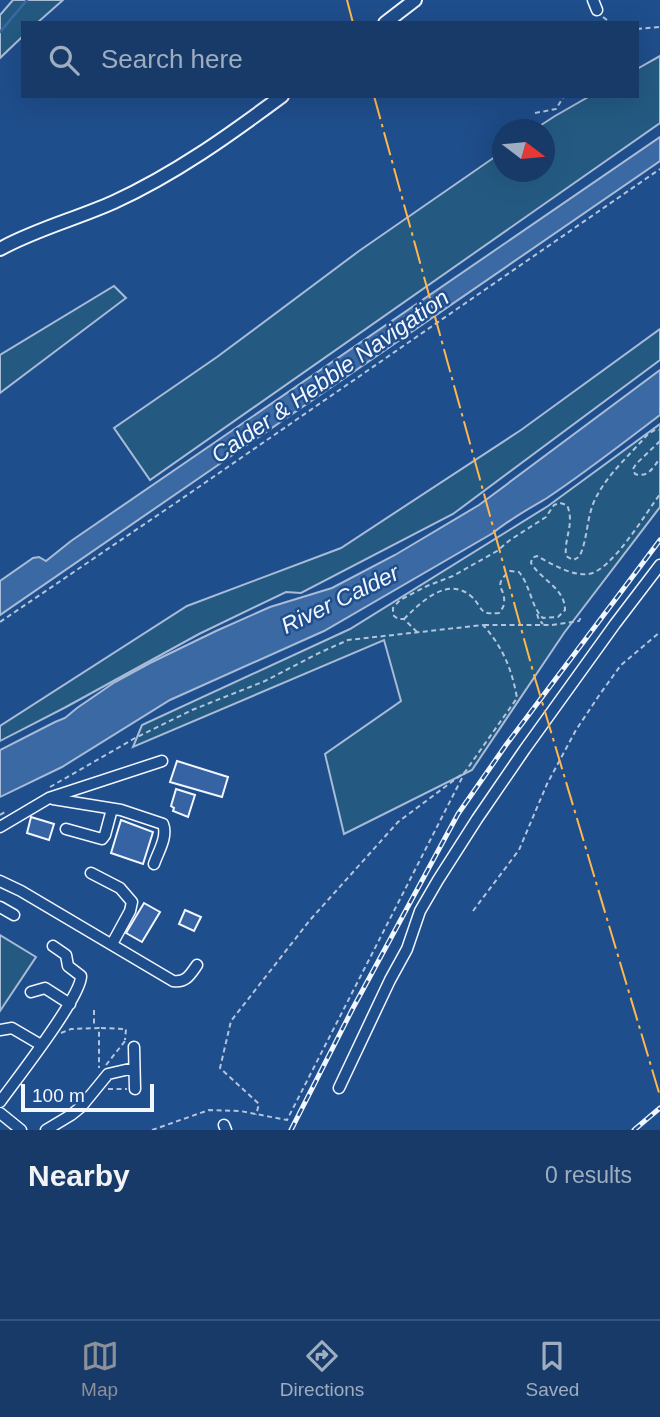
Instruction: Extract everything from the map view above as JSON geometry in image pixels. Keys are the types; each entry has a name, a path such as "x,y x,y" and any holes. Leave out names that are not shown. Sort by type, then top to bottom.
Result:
{"main road":[{"path":"388,21 415,0"},
{"path":"0,249 22,236 112,202 168,175 279,98"}],"street":[{"path":"339,1088 407,949 420,911 438,880 525,749 660,565"},
{"path":"0,827 47,794 162,761"},
{"path":"47,794 163,824 164,835 154,864"},
{"path":"66,830 102,839 112,809"},
{"path":"91,873 120,888 132,902 112,944"},
{"path":"0,881 173,981 187,979 197,965"},
{"path":"0,907 15,915"},
{"path":"0,1102 52,1031 82,982 81,976 68,966 66,955 53,946"},
{"path":"31,992 46,988 70,1004"},
{"path":"0,1030 12,1028 41,1045"},
{"path":"134,1048 135,1089"},
{"path":"46,1130 81,1107 108,1074 134,1068"},
{"path":"0,1113 21,1130"}],"path":[{"path":"639,29 660,27"},
{"path":"535,113 556,110 563,98"},
{"path":"0,622 660,169"},
{"path":"418,632 404,619 393,615 393,608 400,600 453,576 497,551 546,517 554,506 560,503 567,505 571,515 566,556 573,560 577,558 594,503 604,485 648,434 660,430"},
{"path":"660,441 636,464 633,469 635,474 642,476 649,473 660,458"},
{"path":"552,625 565,610 565,602 558,591 535,570 531,563 532,558 537,556 570,572 588,574 600,571 614,558 660,494"},
{"path":"404,619 422,600 441,590 460,590 472,597 481,610 488,614 499,613 504,602 500,586 502,578 510,571 519,572 526,581 539,620 544,625"},
{"path":"537,613 543,618 558,617"},
{"path":"47,794 135,738 192,710 265,681 348,640 483,625 552,625 579,621 581,617"},
{"path":"152,1130 209,1110 240,1111 287,1119 465,772 517,698 513,673 495,638 483,625"},
{"path":"474,911 519,850 547,784 588,712 621,665 660,632"},
{"path":"256,1115 259,1104 219,1068 232,1021 310,920 398,822 465,772"},
{"path":"0,815 4,813"},
{"path":"94,1010 94,1028"},
{"path":"52,1031 57,1034 71,1029 94,1028 99,1028 126,1029 125,1041 99,1073 99,1028"},
{"path":"125,1041 134,1048"},
{"path":"97,1088 135,1089"}],"shaded area":[{"path":"13,0 63,0 39,21 21,21 21,38 0,58 0,15"},
{"path":"660,56 660,123 150,480 114,428 217,357 359,251 492,159 492,182 555,182 555,119 550,119 555,116 586,98 639,98 639,68"},
{"path":"114,286 126,298 0,393 0,355"},
{"path":"660,329 660,360 453,514 301,593 286,592 199,634 0,741 0,726 187,606 341,548 521,430"},
{"path":"660,424 660,507 564,633 472,770 344,834 325,754 401,701 384,640 133,747 142,725 350,629 548,506"},
{"path":"0,935 36,957 0,1011"}],"water":[{"name":"Calder & Hebble Navigation","path":"660,137 660,161 0,615 0,581 33,558 39,557 46,561 71,541"},
{"name":"River Calder","path":"660,370 660,415 576,478 493,533 324,631 170,700 62,767 0,797 0,750 65,718 115,682 150,663 270,607 332,588 395,555 479,505"}],"building":[{"path":"177,761 228,777 222,797 170,782"},
{"path":"176,789 195,795 188,817 173,811 171,806"},
{"path":"31,817 54,824 49,840 27,833"},
{"path":"121,820 153,832 143,864 111,853"},
{"path":"144,903 160,912 142,942 126,933"},
{"path":"185,910 201,917 194,931 179,924"}],"waterway":[{"path":"0,32 27,0"}],"railway":[{"path":"291,1130 353,1008 458,814 506,745 660,540"},
{"path":"634,1130 660,1108"}],"power":[{"path":"347,0 352,21"},
{"path":"375,98 534,675 660,1096"}]}
